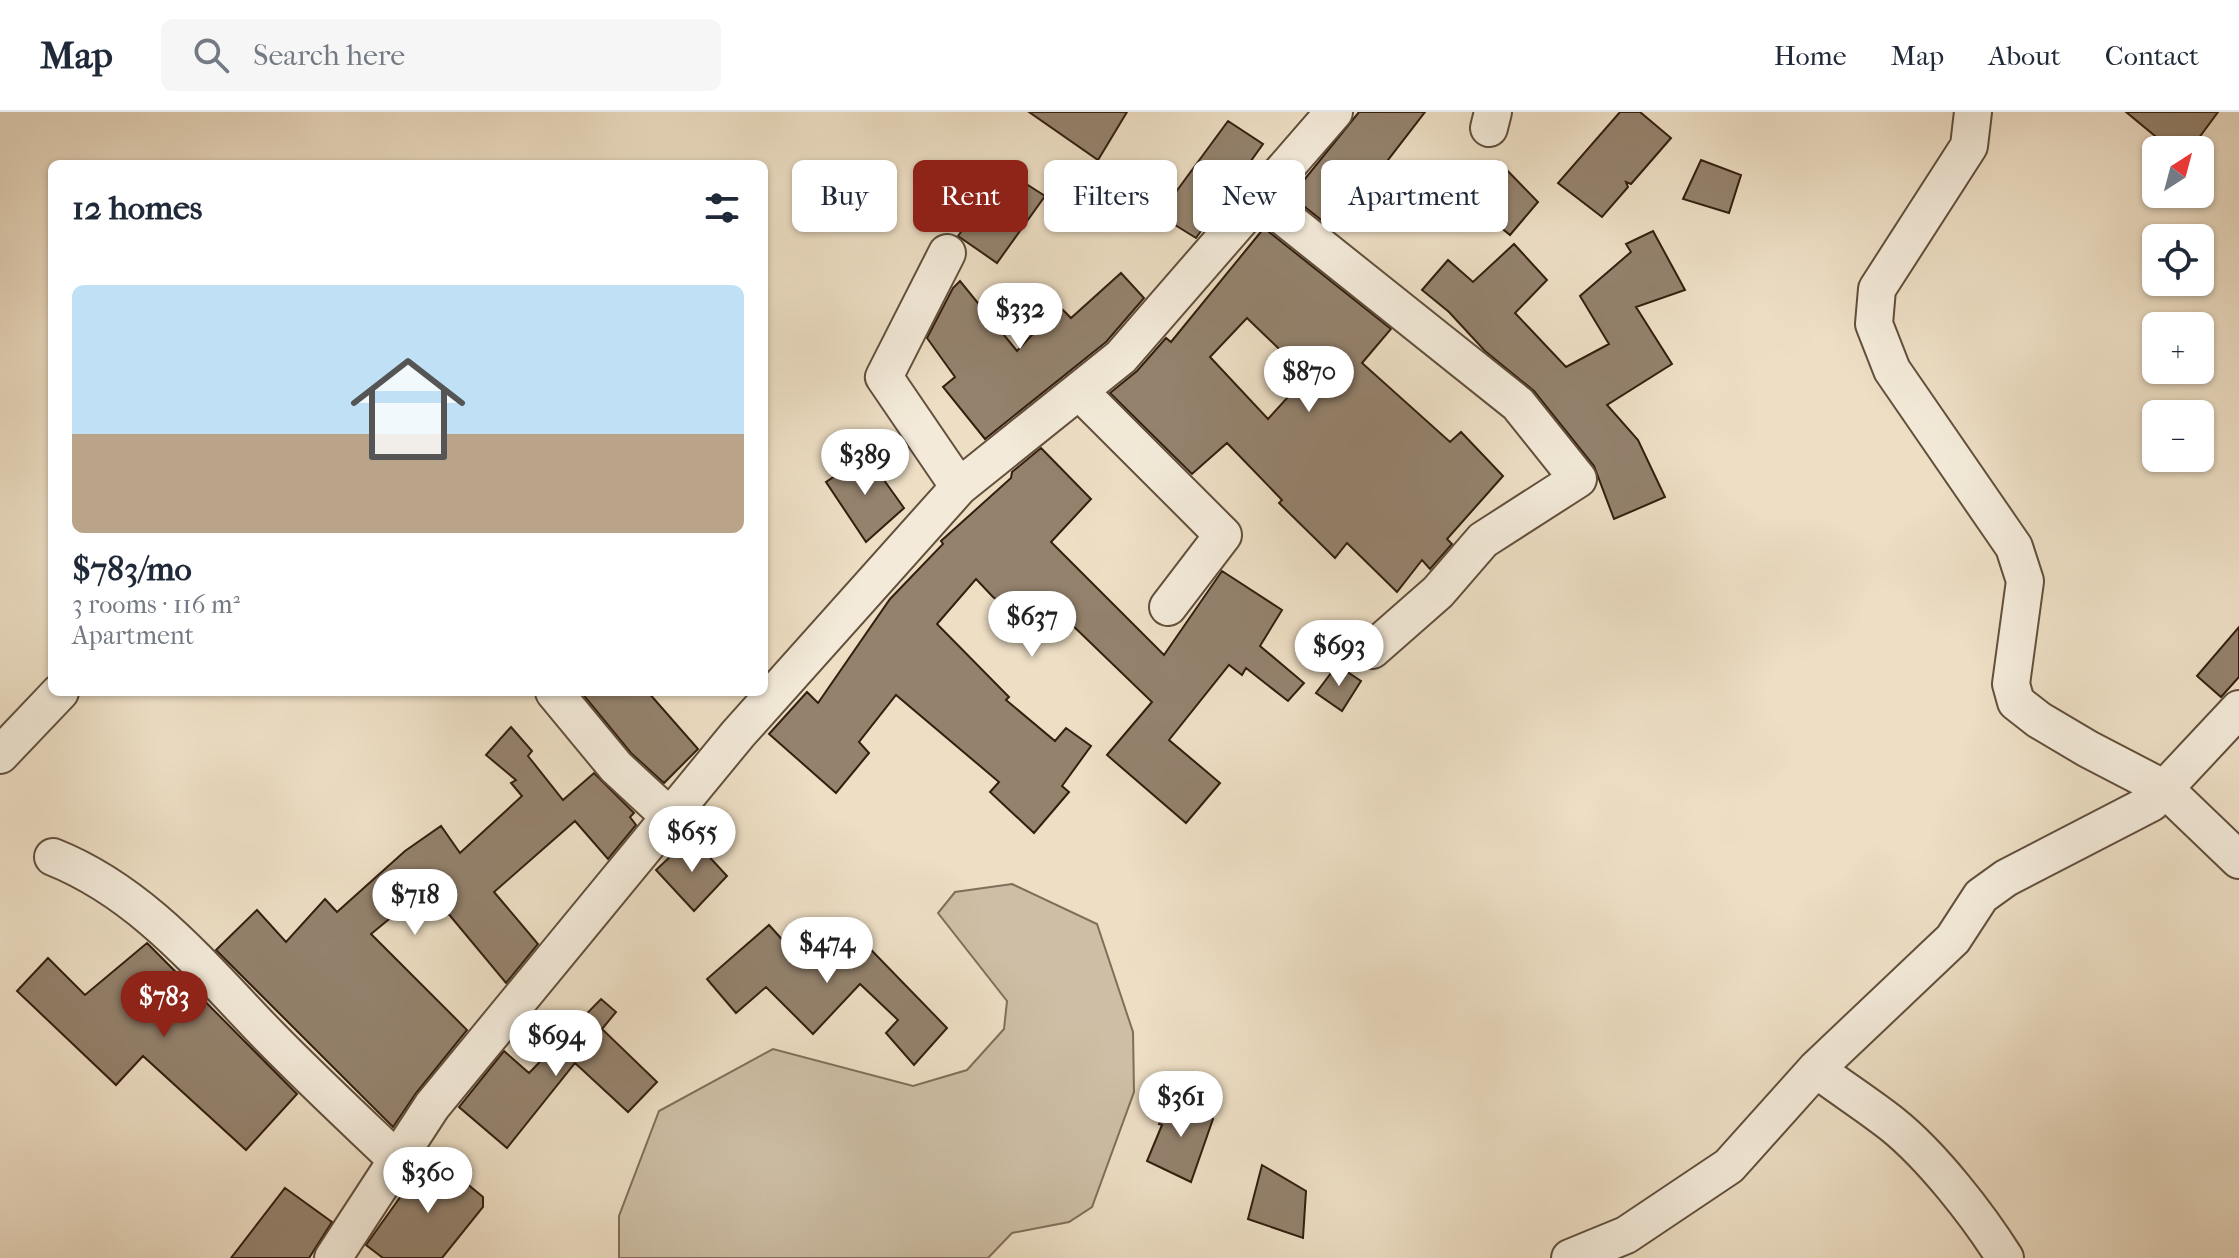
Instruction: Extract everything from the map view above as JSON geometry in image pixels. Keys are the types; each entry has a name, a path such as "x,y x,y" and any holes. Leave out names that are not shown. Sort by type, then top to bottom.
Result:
{"street":[{"path":"1293,160 1334,112"},
{"path":"1973,112 1969,146 1877,289 1874,324 1892,370 2014,547 2025,581 2011,684 2016,702 2039,720 2088,749 2165,789 2239,860"},
{"path":"333,1258 432,1106 738,734 959,487 1121,357 1230,232"},
{"path":"1303,232 1518,404 1578,479 1483,540 1438,592 1372,650"},
{"path":"947,253 884,377 959,487"},
{"path":"1079,391 1223,535 1168,607"},
{"path":"0,755 56,696"},
{"path":"557,696 616,767 670,817"},
{"path":"1570,1258 1626,1235 1729,1166 1816,1069 1953,939 1981,896 2006,878 2151,803 2239,709"},
{"path":"53,857 85,870 178,939 270,1036 397,1160"},
{"path":"1816,1069 1895,1126 1948,1182 1989,1232 2005,1258"}],"shaded area":[{"path":"1012,884 1097,924 1133,1032 1134,1092 1092,1207 1069,1222 1012,1233 988,1258 619,1258 619,1216 659,1111 773,1049 913,1086 967,1070 1004,1029 1007,1001 938,913 955,892"}],"building":[{"path":"1029,112 1127,112 1098,160"},
{"path":"1359,112 1425,112 1388,160 1321,160 1321,220 1305,207 1305,179"},
{"path":"1620,112 1640,112 1671,138 1631,184 1626,182 1628,187 1602,217 1558,183"},
{"path":"2126,112 2218,112 2200,136 2155,136"},
{"path":"1228,121 1263,144 1252,160 1199,160"},
{"path":"1701,160 1741,175 1729,213 1683,199"},
{"path":"1193,169 1193,232 1200,232 1196,238 1177,226 1177,190"},
{"path":"1508,171 1538,202 1510,235 1506,232"},
{"path":"1028,185 1044,197 1028,220"},
{"path":"1653,231 1685,290 1636,307 1672,364 1607,405 1638,440 1665,497 1614,519 1594,466 1534,391 1485,351 1449,312 1422,290 1448,260 1473,282 1514,244 1547,280 1515,313 1566,367 1609,344 1580,296 1631,252 1626,244"},
{"path":"961,232 1019,232 997,263 958,236"},
{"path":"1261,232 1269,232 1391,329 1362,363 1450,442 1461,432 1503,476 1447,539 1452,544 1430,569 1422,560 1397,592 1347,543 1335,558 1279,503 1282,500 1227,443 1192,474 1110,393 1137,371 1166,338 1171,342","holes":["1247,318 1307,376 1268,419 1210,357"]},
{"path":"1121,273 1144,298 1106,342 985,439 943,387 955,377 927,338 953,288 960,281 1017,351 1059,306 1071,318"},
{"path":"1041,448 1091,499 1051,542 1164,655 1222,571 1282,610 1260,646 1304,683 1288,701 1246,668 1242,675 1229,665 1169,740 1220,783 1186,823 1107,755 1152,702 1067,620 1052,640 993,597 976,579 937,624 1009,697 1006,700 1055,741 1066,728 1091,746 1062,786 1069,792 1034,833 990,792 999,782 896,695 859,742 869,753 836,793 769,734 807,692 818,703 890,599 943,544 941,541"},
{"path":"866,455 904,508 866,542 826,482"},
{"path":"2239,627 2239,677 2221,697 2197,676"},
{"path":"1337,665 1361,681 1342,711 1316,693"},
{"path":"584,696 652,696 698,749 664,783 631,753"},
{"path":"511,727 532,751 528,756 563,800 594,773 634,813 630,817 636,825 608,859 575,821 494,892 538,944 506,983 427,888 371,934 467,1030 393,1127 216,950 257,910 286,942 325,899 337,912 405,851 441,826 460,853 522,796 511,783 516,780 486,755"},
{"path":"691,837 727,876 694,911 656,870"},
{"path":"845,923 947,1028 914,1065 886,1033 898,1020 860,984 813,1034 766,987 736,1013 707,979 769,925 806,966"},
{"path":"147,943 297,1094 246,1150 143,1056 116,1085 17,991 48,958 85,995"},
{"path":"601,999 616,1012 602,1029 657,1082 628,1112 575,1063 507,1148 459,1107 504,1051 529,1073"},
{"path":"1175,1095 1213,1119 1191,1182 1147,1161 1162,1125 1159,1124"},
{"path":"431,1154 483,1197 483,1207 442,1258 383,1258 366,1245"},
{"path":"1262,1165 1306,1191 1303,1238 1248,1219"},
{"path":"285,1188 332,1222 309,1258 231,1258"}]}
